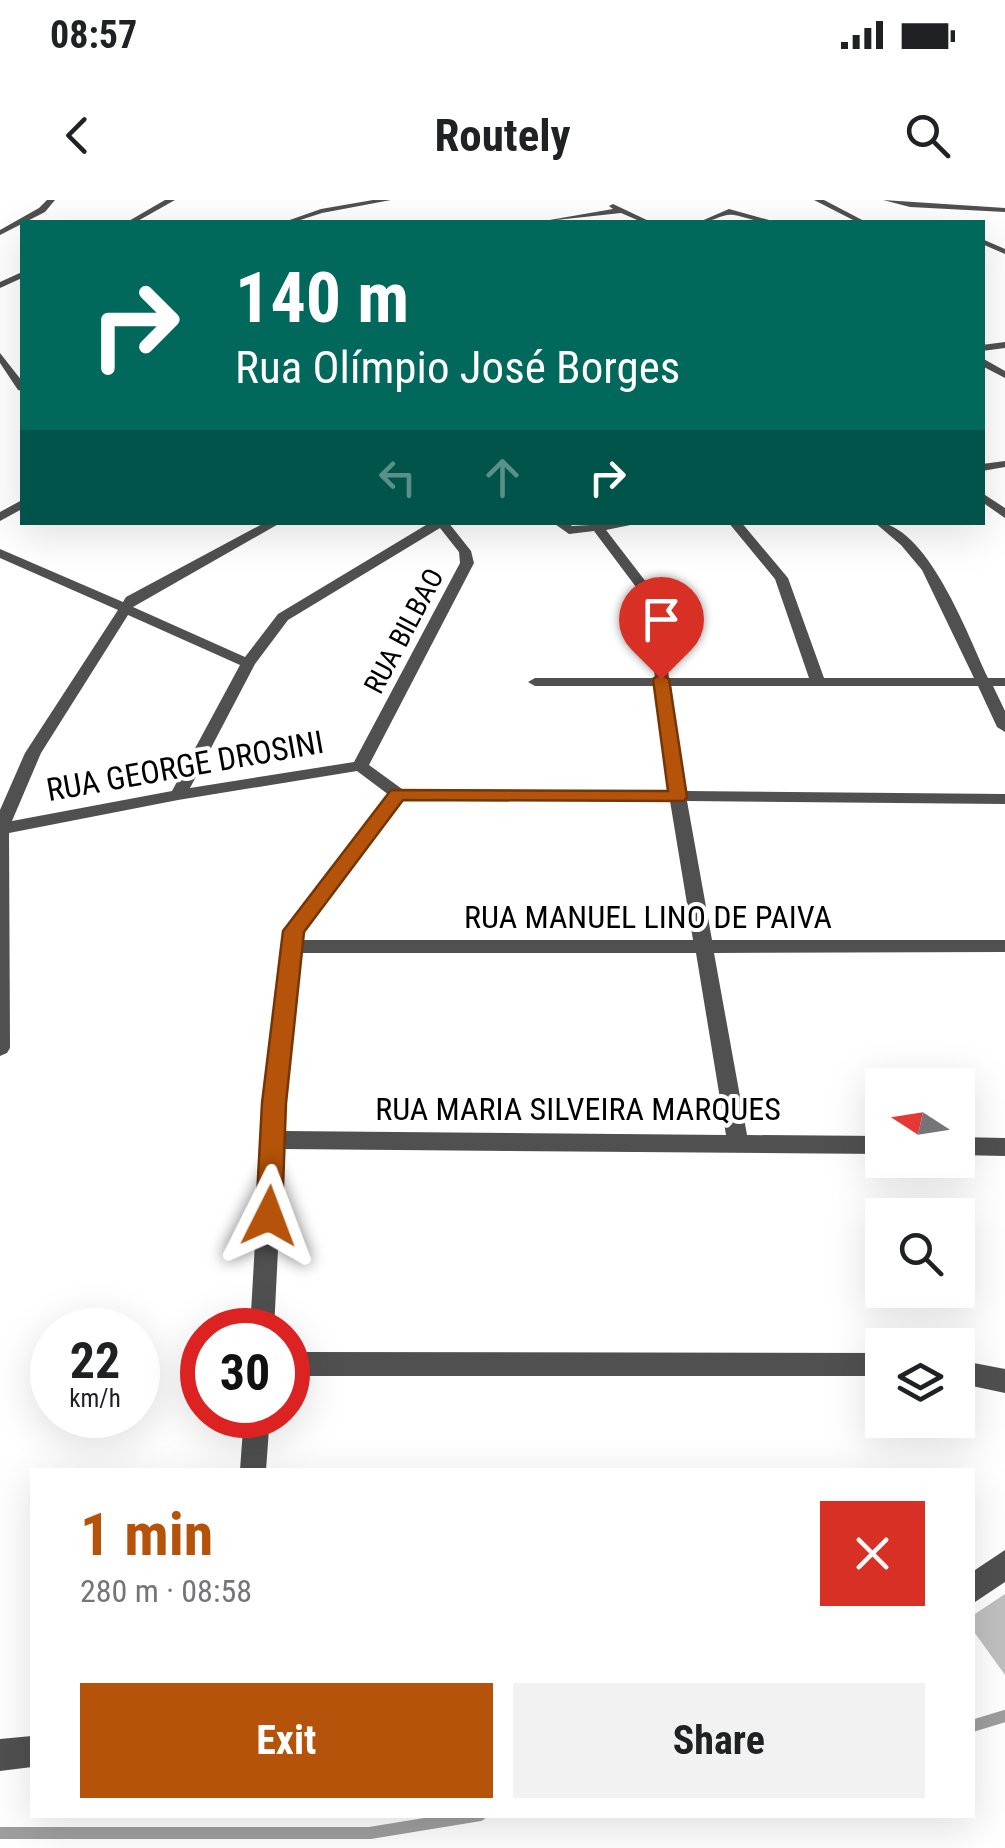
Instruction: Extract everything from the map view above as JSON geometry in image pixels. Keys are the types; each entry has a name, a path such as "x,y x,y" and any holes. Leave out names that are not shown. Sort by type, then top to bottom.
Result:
{"street":[{"path":"23,220 42,210 50,200"},
{"path":"133,220 168,200"},
{"path":"294,220 321,210 387,200"},
{"path":"600,200 644,220"},
{"path":"818,200 858,220"},
{"path":"887,200 910,205 1005,210"},
{"path":"556,220 623,210"},
{"path":"708,220 730,211 759,220"},
{"path":"0,356 19,387"},
{"path":"985,498 1005,514"},
{"path":"0,1048 0,829 33,753 131,600 270,525"},
{"path":"178,795 248,663 271,630 298,606 436,525"},
{"name":"RUA BILBAO","path":"360,766 468,563 465,551 443,525"},
{"path":"562,525 569,530 619,525"},
{"path":"737,525 781,578 817,680"},
{"path":"884,525 906,542 928,569 1005,727"},
{"path":"598,528 646,591 738,1142"},
{"path":"0,552 122,610 248,663"},
{"path":"534,682 1005,682"},
{"path":"360,766 398,794 1005,799"},
{"name":"RUA GEORGE DROSINI","path":"0,829 360,766"},
{"path":"263,1308 290,946 294,931 398,794"},
{"name":"RUA MANUEL LINO DE PAIVA","path":"290,946 1005,946"},
{"name":"RUA MARIA SILVEIRA MARQUES","path":"273,1140 865,1145"},
{"path":"975,1146 1005,1147"},
{"path":"310,1364 865,1365"},
{"path":"975,1375 1005,1381"},
{"path":"253,1468 255,1438"},
{"path":"975,1588 1005,1564"},
{"path":"0,1756 30,1752"}],"building":[{"path":"1005,1594 1005,1675 975,1633 975,1614"}],"waterway":[{"path":"975,1725 1005,1716"},
{"path":"0,1833 370,1833 462,1818"}],"route":[{"path":"269,1216 274,1103 294,931 398,794 678,797 661,679"}]}
